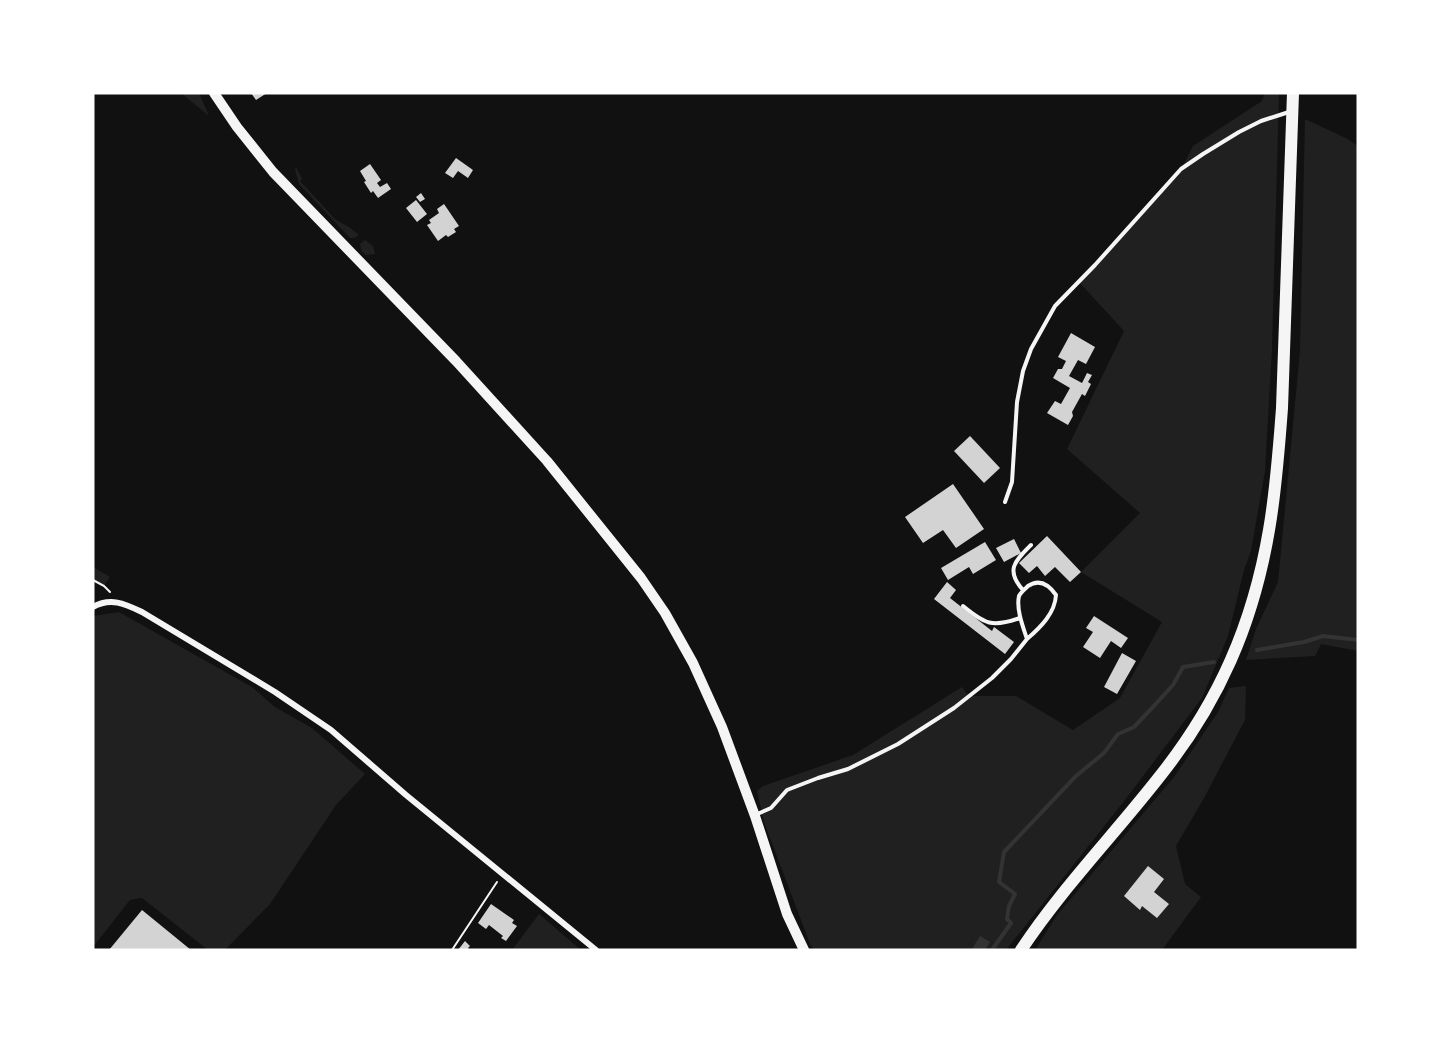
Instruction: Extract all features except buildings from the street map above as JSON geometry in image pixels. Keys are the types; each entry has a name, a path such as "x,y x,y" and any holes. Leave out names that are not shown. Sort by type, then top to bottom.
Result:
{"main road":[{"path":"214,93 237,127 273,172 456,361 547,461 641,579 665,613 693,663 722,727 788,914 804,950"},
{"path":"1021,950 1066,888 1160,776 1189,737 1228,668 1246,621 1269,530 1278,459 1282,408 1293,93"}],"street":[{"path":"93,607 107,602 120,602 142,612 275,692 331,730 502,875 596,950"}],"lane":[{"path":"1005,502 1012,482 1017,402 1023,371 1031,349 1055,306 1181,170 1239,132 1261,121 1292,111"},
{"path":"1023,590 1016,582 1013,568 1018,558 1031,545"},
{"path":"755,816 771,808 787,790 848,769 898,744 954,708 992,678 1039,629 1056,603 1056,595 1042,582 1033,583 1023,590 1019,597 1020,618 1027,639"},
{"path":"963,606 979,619 991,623 1005,623 1020,618"}],"path":[{"path":"93,580 104,586 120,602"},
{"path":"452,950 502,875"}],"shaded area":[{"path":"181,93 199,93 209,116"},
{"path":"1265,93 1279,93 1272,348 1265,471 1251,551 1228,636 1202,698 1006,950 814,950 764,822 757,791 763,786 853,755 962,687 969,696 1016,696 1073,730 1120,698 1162,622 1081,572 1140,513 1067,449 1124,331 1079,282 1181,170 1193,146 1262,101"},
{"path":"1305,119 1358,146 1358,651 1321,644 1315,656 1246,660 1256,629 1278,582 1300,351"},
{"path":"296,167 302,179 300,181 336,220 359,235 350,238 299,184"},
{"path":"365,240 373,246 375,254 366,255 362,252 360,244"},
{"path":"93,567 110,577 104,586 93,580"},
{"path":"119,612 252,687 275,707 312,728 365,774 336,805 270,904 225,950 208,950 142,898 130,900 93,947 93,616"},
{"path":"1246,686 1245,720 1176,846 1185,884 1201,897 1162,950 1035,950 1057,915 1174,777 1218,712 1229,688"},
{"path":"539,914 581,950 512,950"},
{"path":"980,936 990,942 985,950 972,949"}],"waterway":[{"path":"1257,650 1304,642 1323,636 1358,640"},
{"path":"992,950 1011,923 1007,919 1009,906 1015,894 999,882 1004,852 1076,776 1104,753 1118,734 1134,727 1173,685 1183,667 1214,662"}]}
